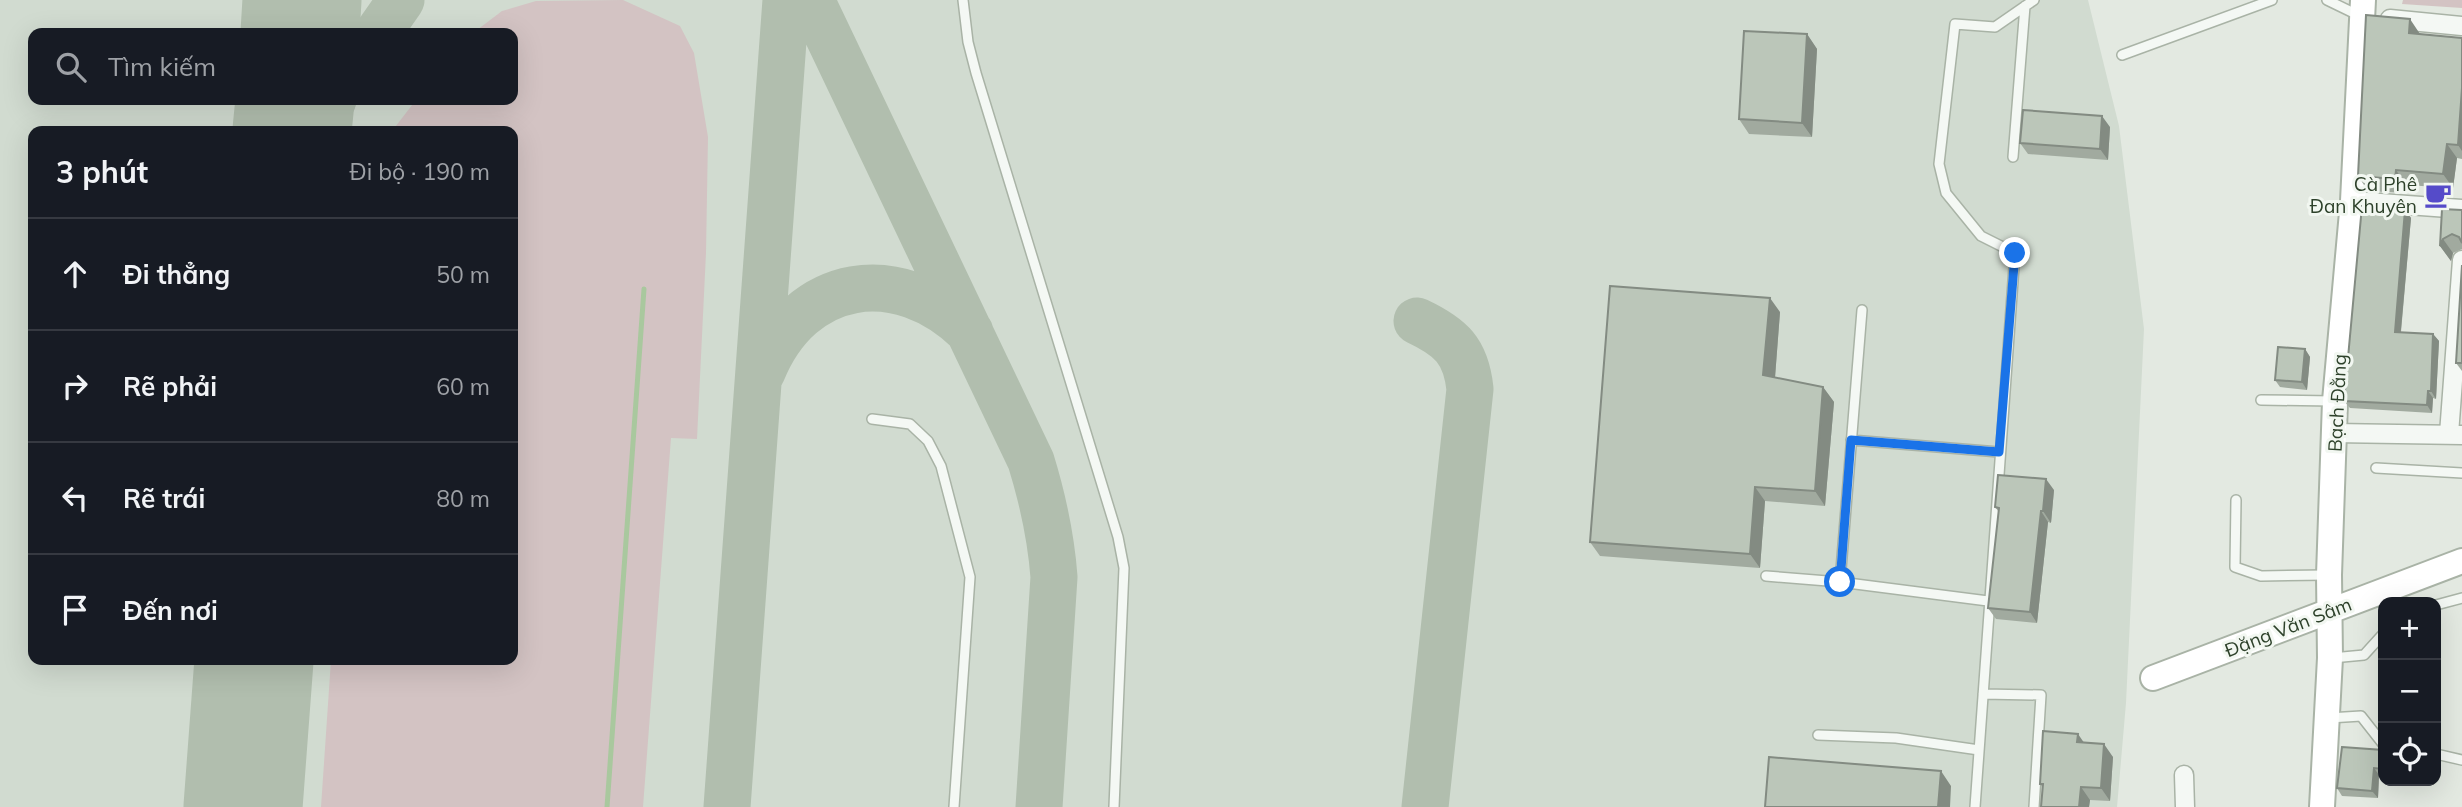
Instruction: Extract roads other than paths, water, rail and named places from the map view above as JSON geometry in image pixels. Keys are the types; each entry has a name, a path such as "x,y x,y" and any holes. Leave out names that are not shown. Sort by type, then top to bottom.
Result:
{"street":[{"path":"2363,8 2462,26"},
{"name":"Bạch Đằng","path":"2322,807 2330,658 2328,612 2335,401 2353,201 2363,8"},
{"path":"2353,201 2462,209"},
{"path":"2334,433 2455,435 2462,260"},
{"name":"Đặng Văn Sâm","path":"2153,678 2462,561"},
{"path":"2184,775 2185,807"}],"lane":[{"path":"963,0 968,42 976,73 1118,537 1124,568 1114,807"},
{"path":"1975,807 2015,253 1982,236 1946,193 1940,164 1955,24 1995,27 2034,0"},
{"path":"2122,55 2272,0"},
{"path":"2327,0 2363,8"},
{"path":"2012,157 2025,6"},
{"path":"1840,582 1862,310"},
{"path":"2261,400 2335,401"},
{"path":"872,419 910,424 928,441 941,466 970,577 954,807"},
{"path":"1851,440 1999,452"},
{"path":"2376,468 2462,473"},
{"path":"2236,500 2235,567 2261,576 2329,575"},
{"path":"1766,576 1840,582 1988,601"},
{"path":"2441,604 2462,598"},
{"path":"2330,658 2364,655 2378,640"},
{"path":"1983,694 2041,695 2034,807"},
{"path":"2328,719 2361,716 2378,738"},
{"path":"1818,735 1896,738 1979,750"},
{"path":"2441,755 2462,760"}],"waterway":[{"path":"607,807 644,289"}],"place":[{"name":"Cà Phê Đan Khuyên","path":"2438,195"}]}
